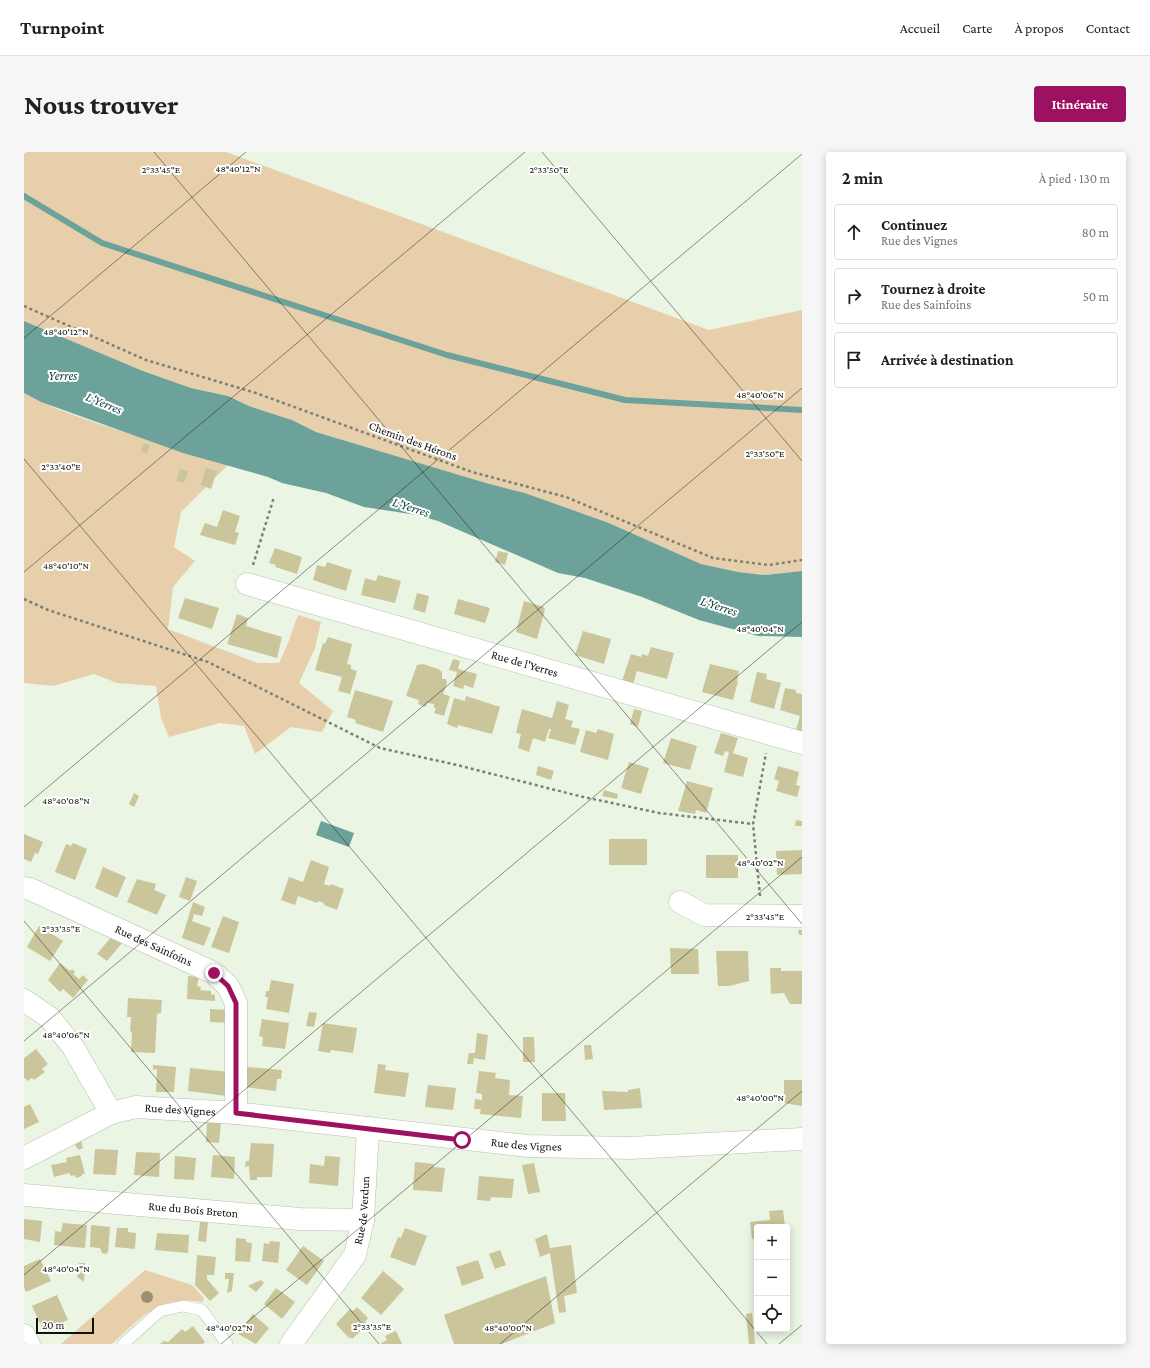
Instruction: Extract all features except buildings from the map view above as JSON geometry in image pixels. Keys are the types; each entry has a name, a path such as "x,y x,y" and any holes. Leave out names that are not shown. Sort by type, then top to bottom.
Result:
{"street":[{"name":"Rue de l'Yerres","path":"247,584 769,735 802,743"},
{"name":"Rue des Sainfoins","path":"24,888 30,889 214,973 228,986 236,1003 236,1113"},
{"path":"680,902 704,915 802,916"},
{"path":"24,1000 50,1018 73,1047 111,1113"},
{"name":"Rue des Vignes","path":"24,1158 111,1113 136,1107 236,1113 528,1146 630,1148 802,1138"},
{"name":"Rue de Verdun","path":"291,1344 355,1256 363,1220 368,1128"},
{"name":"Rue du Bois Breton","path":"24,1195 300,1219 363,1220"},
{"path":"24,1335 29,1344"}],"lane":[{"path":"122,1344 160,1311 183,1306 202,1310 227,1344"}],"path":[{"name":"Chemin des Hérons","path":"24,306 146,360 256,393 472,472 566,497 713,558 769,565 802,560"},
{"path":"254,562 274,497"},
{"path":"24,599 48,610 208,662 380,748 457,765 579,796 658,813 753,824"},
{"path":"762,916 753,824 769,735"}],"shaded area":[{"path":"24,152 226,152 709,330 802,310 802,571 765,575 738,572 701,564 609,523 525,493 486,483 316,432 292,420 249,406 228,396 191,388 143,371 24,321"},
{"path":"24,393 60,410 228,465 181,512 174,547 195,561 173,587 168,629 258,663 279,663 298,615 321,622 315,648 299,683 333,711 322,732 291,727 255,754 244,726 220,723 169,737 161,718 156,686 117,683 94,674 53,686 24,683"},
{"path":"145,1270 192,1285 204,1298 203,1302 174,1302 152,1310 112,1344 61,1344"}],"water":[{"name":"Yerres","path":"24,321 143,371 191,388 228,396 249,406 292,420 316,432 486,483 525,493 609,523 701,564 738,572 765,575 802,571 802,637 758,636 699,620 642,597 585,578 558,573 438,521 417,515 364,507 326,493 282,483 268,477 183,453 41,402 24,393"},
{"path":"321,821 354,833 349,847 316,835"}],"waterway":[{"path":"24,196 102,243 447,355 625,400 802,410"}],"route":[{"path":"214,973 228,986 236,1003 236,1113 462,1140"}],"water label":[{"name":"L'Yerres","path":"104,403"},
{"name":"L'Yerres","path":"411,507"},
{"name":"L'Yerres","path":"719,606"}]}
